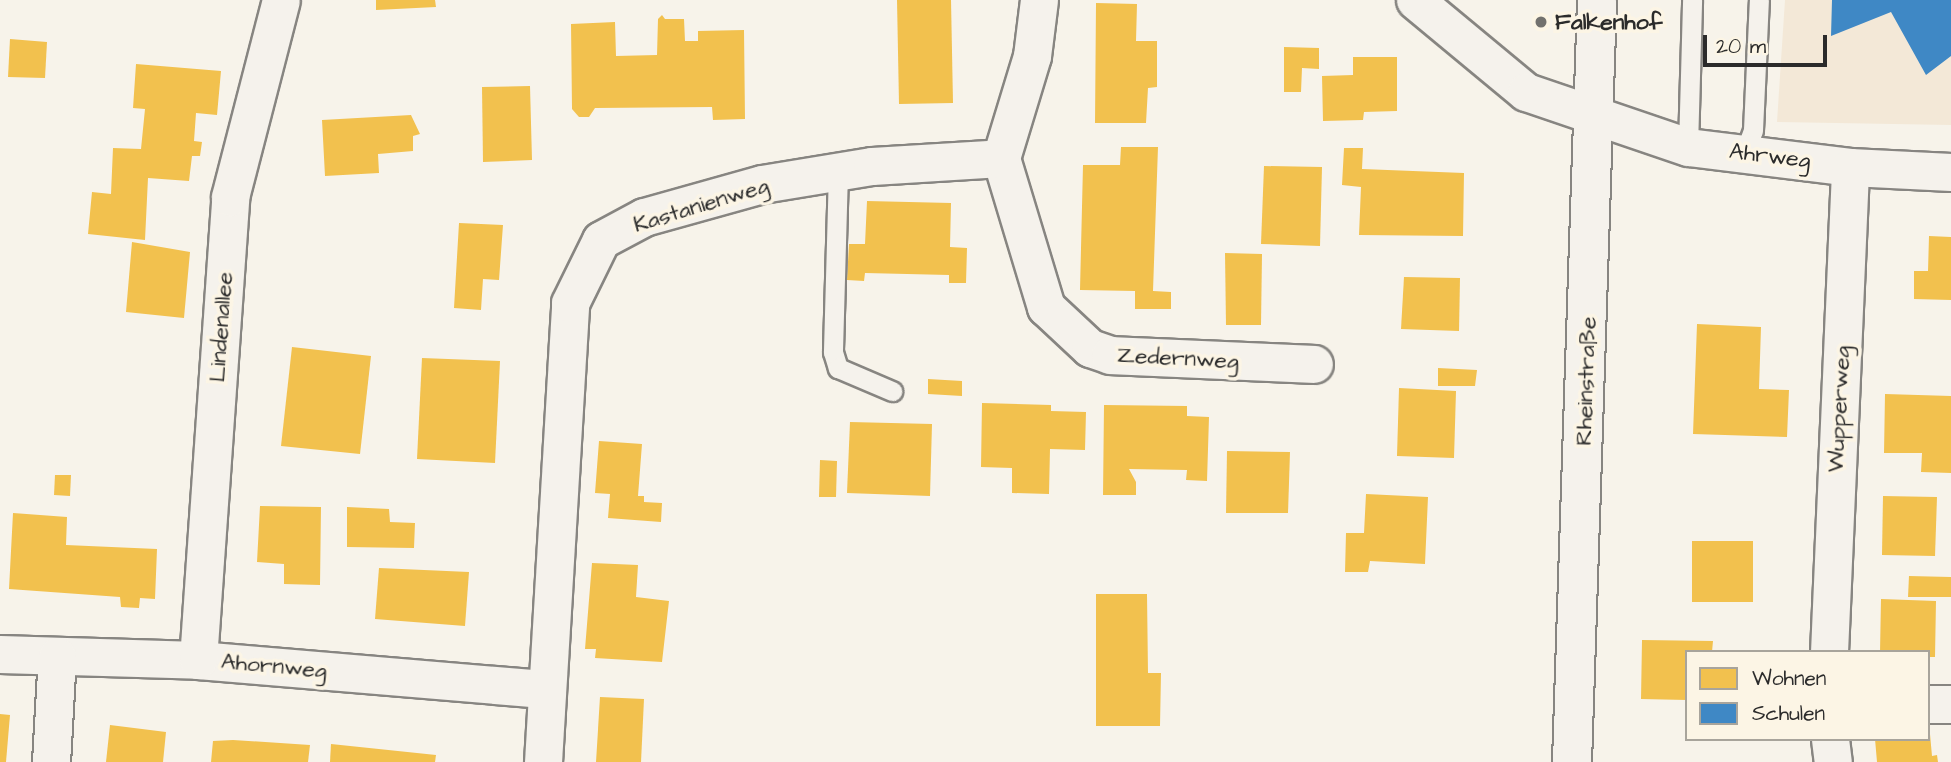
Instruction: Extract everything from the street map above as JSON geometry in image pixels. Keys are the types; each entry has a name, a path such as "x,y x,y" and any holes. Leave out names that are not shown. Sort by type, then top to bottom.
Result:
{"street":[{"name":"Lindenallee","path":"198,660 230,197 281,0"},
{"path":"1001,158 1032,56 1039,0"},
{"path":"1415,0 1526,92 1594,116"},
{"name":"Rheinstraße","path":"1572,762 1597,0"},
{"name":"Ahrweg","path":"1594,116 1688,147 1850,167 1951,172"},
{"name":"Kastanienweg","path":"543,762 570,303 587,262 601,240 644,217 762,184 838,171 1001,158"},
{"name":"Zedernweg","path":"1001,158 1046,307 1090,348 1110,355 1314,364"},
{"name":"Wupperweg","path":"1829,650 1850,167"},
{"name":"Ahornweg","path":"0,654 198,660 547,689"},
{"path":"51,762 57,656"},
{"path":"1930,704 1951,704"},
{"path":"1830,741 1832,762"}],"lane":[{"path":"1688,147 1692,0"},
{"path":"1745,152 1753,130 1759,0"},
{"path":"838,171 833,352 838,368 892,391"}],"shaded area":[{"path":"1785,0 1951,0 1951,125 1777,122"}],"building: Wohnen":[{"path":"376,0 435,0 436,7 376,10"},
{"path":"897,0 951,0 953,103 899,104"},
{"path":"1096,3 1137,4 1136,41 1157,41 1157,87 1148,88 1146,123 1095,123"},
{"path":"662,15 665,19 684,19 685,41 698,41 698,31 744,30 745,119 713,120 712,107 595,108 589,117 579,117 572,109 571,24 615,22 616,56 657,55 658,19"},
{"path":"10,39 47,42 45,78 8,77"},
{"path":"1284,47 1319,48 1319,69 1302,68 1301,92 1284,92"},
{"path":"1353,57 1397,57 1397,111 1364,112 1363,120 1323,121 1322,76 1353,75"},
{"path":"136,64 221,71 217,115 196,113 194,141 202,142 200,156 192,156 189,181 148,178 145,240 88,234 92,192 111,194 113,148 141,149 145,109 133,108"},
{"path":"530,86 532,160 483,162 482,87"},
{"path":"411,115 420,134 413,136 413,151 378,154 379,173 325,176 322,120"},
{"path":"1121,147 1158,147 1153,291 1171,292 1171,309 1135,309 1135,291 1080,290 1083,165 1120,165"},
{"path":"1344,148 1363,148 1362,169 1464,173 1463,236 1359,235 1361,187 1342,185"},
{"path":"1264,166 1322,167 1320,246 1261,244"},
{"path":"867,201 951,203 950,247 967,248 966,283 949,283 949,275 865,273 864,281 847,280 849,244 865,244"},
{"path":"459,223 503,225 499,280 483,279 481,310 454,308"},
{"path":"1929,236 1951,237 1951,300 1914,299 1914,271 1928,271"},
{"path":"132,242 190,252 184,318 126,312"},
{"path":"1225,253 1262,254 1261,325 1226,325"},
{"path":"1404,277 1460,278 1459,331 1401,329"},
{"path":"1697,324 1761,327 1759,389 1789,390 1787,437 1693,434"},
{"path":"292,347 371,356 360,454 281,446"},
{"path":"422,358 500,361 495,463 417,459"},
{"path":"1438,368 1477,370 1475,386 1438,386"},
{"path":"928,379 962,381 962,396 928,394"},
{"path":"1399,388 1456,391 1454,458 1397,456"},
{"path":"1885,394 1951,396 1951,473 1921,472 1922,453 1884,453"},
{"path":"982,403 1051,405 1051,411 1086,412 1085,450 1050,449 1049,494 1012,493 1012,468 981,467"},
{"path":"1104,405 1187,406 1187,416 1209,417 1207,481 1186,480 1187,470 1129,469 1136,482 1136,495 1103,495"},
{"path":"850,422 932,424 930,496 847,493"},
{"path":"599,441 642,444 638,496 644,496 644,502 662,503 661,522 608,518 610,494 595,493"},
{"path":"1227,451 1290,452 1288,513 1226,513"},
{"path":"820,460 837,461 836,497 819,497"},
{"path":"55,475 71,475 70,496 54,495"},
{"path":"1366,494 1428,497 1425,564 1370,561 1368,572 1345,572 1346,533 1364,533"},
{"path":"1883,496 1937,497 1935,556 1882,555"},
{"path":"260,506 321,507 320,585 284,584 284,564 257,562"},
{"path":"347,507 389,509 390,522 415,523 414,548 347,547"},
{"path":"13,513 67,517 66,545 157,549 155,599 140,598 139,608 121,607 120,597 9,589"},
{"path":"1692,541 1753,541 1753,602 1692,602"},
{"path":"592,563 638,565 636,597 669,601 662,662 595,658 596,649 585,649"},
{"path":"379,568 469,572 465,626 375,619"},
{"path":"1909,576 1951,577 1951,597 1908,597"},
{"path":"1096,594 1147,594 1148,673 1161,673 1160,726 1096,726"},
{"path":"1881,599 1936,601 1935,657 1930,657 1930,650 1880,650"},
{"path":"1642,640 1713,641 1712,650 1685,650 1685,700 1641,699"},
{"path":"600,697 644,699 641,762 596,762"},
{"path":"0,714 10,715 6,762 0,762"},
{"path":"110,725 166,732 163,762 106,762"},
{"path":"1930,734 1932,756 1937,755 1938,762 1877,762 1875,741 1930,741"},
{"path":"213,741 310,745 308,762 211,762"},
{"path":"331,744 436,755 435,762 330,762"}],"building: Schulen":[{"path":"1832,0 1951,0 1951,56 1926,75 1891,12 1831,36"}],"place":[{"name":"Falkenhof","path":"1541,22"}]}
